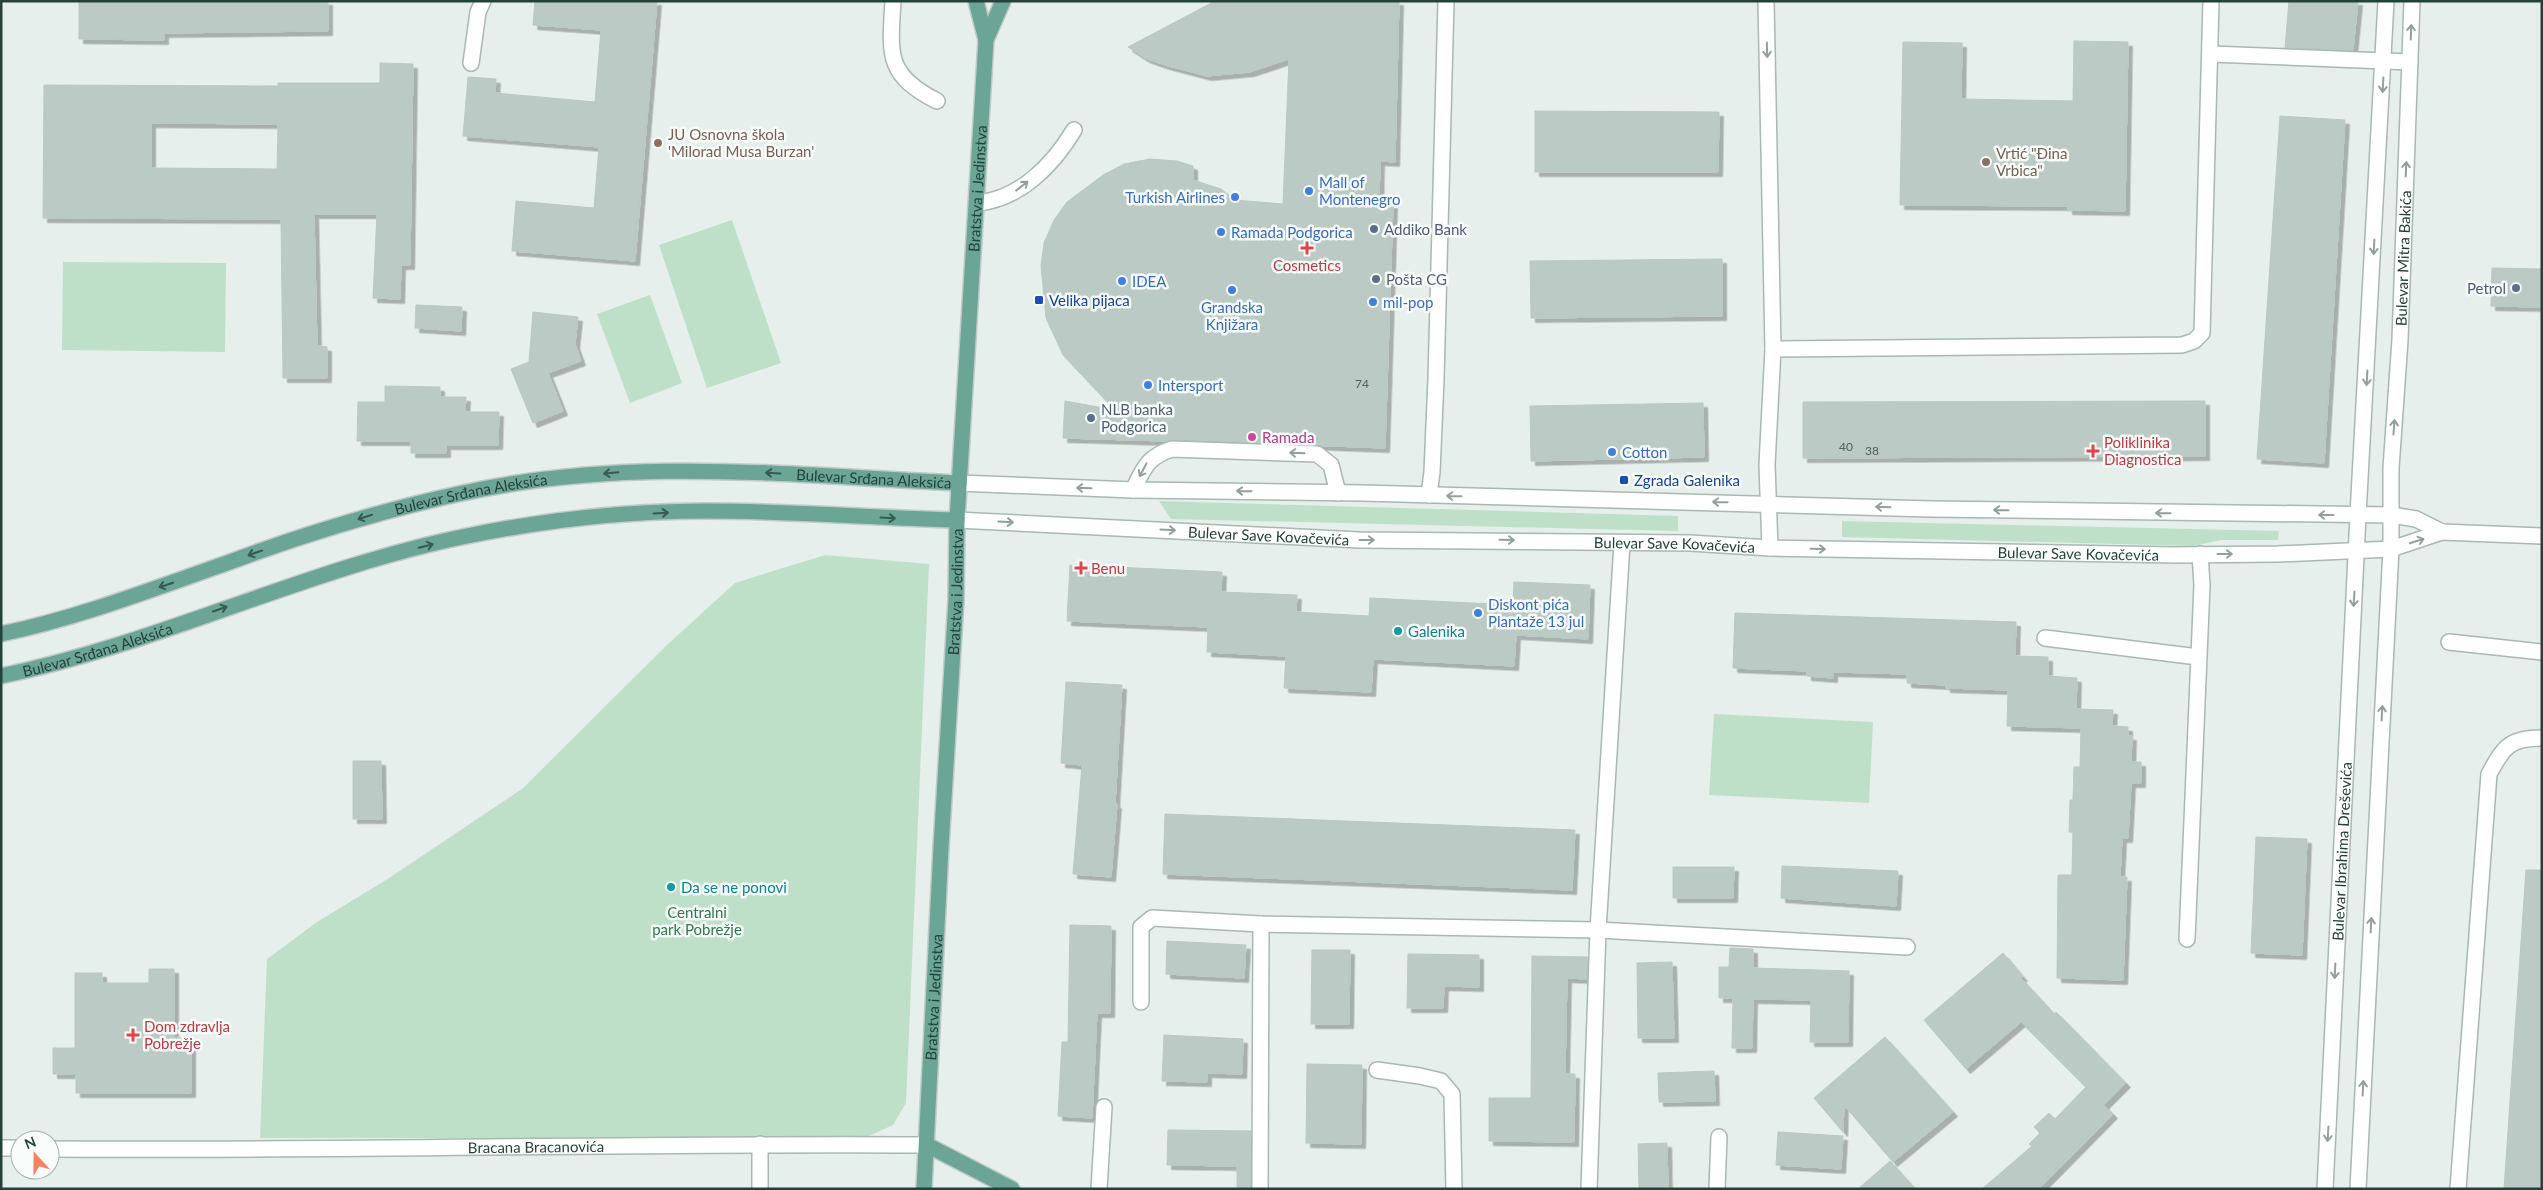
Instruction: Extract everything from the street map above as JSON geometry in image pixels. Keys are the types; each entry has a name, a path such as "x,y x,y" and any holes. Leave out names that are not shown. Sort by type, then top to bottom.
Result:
{"main road":[{"name":"Bratstva i Jedinstva","path":"924,1189 940,847 956,600 958,520 978,203 986,40 976,1"},
{"name":"Bratstva i Jedinstva","path":"986,40 1003,1"},
{"name":"Bulevar Srđana Aleksića","path":"1,634 171,584 228,562 373,515 460,493 545,479 638,470 706,469 960,483"},
{"name":"Bulevar Srđana Aleksića","path":"1,676 101,649 295,583 383,556 467,536 548,522 613,515 706,511 958,520"},
{"name":"Bracana Bracanovića","path":"927,1145 1012,1189"}],"street":[{"path":"471,63 478,12 483,1"},
{"path":"893,1 890,49 895,65 904,79 920,92 937,101"},
{"path":"1429,495 1432,472 1436,379 1446,1"},
{"path":"1766,1 1773,349 1767,466 1770,548"},
{"path":"1773,349 2182,345 2194,341 2202,333 2211,1"},
{"name":"Bulevar Mitra Bakića","path":"2358,515 2386,1"},
{"name":"Bulevar Mitra Bakića","path":"2392,515 2391,468 2400,340 2412,1"},
{"path":"2211,54 2410,62"},
{"path":"978,203 1004,199 1018,190 1060,153 1074,130"},
{"path":"1133,490 1146,463 1160,453 1172,449 1317,454 1331,465 1338,493"},
{"path":"960,483 1133,490 1768,502 1931,509 2392,515 2416,519 2442,532 2542,536"},
{"name":"Bulevar Ibrahima Dreševića","path":"2325,1189 2358,515"},
{"path":"2358,1189 2392,515"},
{"name":"Bulevar Save Kovačevića","path":"958,520 1359,540 1690,543 1770,548 2200,554 2391,549 2442,532"},
{"path":"1588,1189 1598,930 1622,543"},
{"path":"2187,939 2202,585 2200,554"},
{"path":"2044,638 2198,657"},
{"path":"2449,642 2542,652"},
{"path":"2458,1189 2489,774 2504,748 2525,738 2542,738"},
{"path":"1141,1002 1142,926 1152,918 1261,924 1598,930 1907,946"},
{"path":"1260,1189 1261,924"},
{"path":"1376,1070 1441,1081 1452,1094 1454,1189"},
{"path":"1099,1189 1104,1108"},
{"path":"1716,1189 1719,1137"},
{"path":"760,1144 760,1189"},
{"name":"Bracana Bracanovića","path":"60,1148 236,1150 760,1144 927,1145"}],"green space":[{"path":"732,220 781,363 707,388 659,245"},
{"path":"63,262 226,263 225,352 62,350"},
{"path":"650,295 682,383 630,403 597,314"},
{"path":"1159,501 1678,516 1678,531 1171,519"},
{"path":"1842,521 2279,531 2278,540 2221,540 2194,546 1842,537"},
{"name":"Centralni park Pobrežje","path":"825,555 929,564 906,1103 893,1125 864,1138 260,1138 267,959 317,922 386,880 522,789 668,644 735,583"},
{"path":"1714,714 1873,722 1869,803 1709,795"}],"building":[{"path":"79,1 328,1 328,31 164,33 164,40 79,39"},
{"path":"535,1 657,1 635,261 512,251 516,201 594,208 599,147 463,136 468,77 496,79 495,93 595,102 601,30 533,25"},
{"name":"Ramada Podgorica","path":"1215,1 1399,1 1395,162 1380,161 1379,204 1393,204 1385,448 1063,438 1065,401 1115,410 1063,355 1046,318 1041,266 1044,243 1054,220 1067,202 1103,175 1124,164 1150,159 1177,161 1193,166 1193,180 1221,189 1235,200 1283,204 1289,59 1250,72 1207,76 1145,58 1128,47"},
{"path":"2289,1 2358,1 2353,50 2285,48"},
{"path":"2074,41 2128,42 2125,211 2068,210 2068,206 1900,205 1903,42 1962,43 1961,99 2073,101"},
{"path":"380,63 413,64 410,265 401,265 400,299 373,298 377,214 314,214 317,346 327,347 327,378 283,378 281,219 43,218 44,85 278,86 278,83 380,83","holes":["151,123 278,124 277,169 151,168"]},
{"path":"1535,111 1719,112 1718,172 1535,172"},
{"path":"2280,116 2345,120 2324,463 2257,459"},
{"path":"1722,259 1722,316 1531,318 1530,261"},
{"name":"Petrol","path":"2492,268 2542,269 2542,307 2491,306"},
{"path":"416,305 462,307 461,331 415,328"},
{"path":"533,312 578,317 575,344 581,361 548,373 563,411 533,423 511,369 529,362"},
{"path":"385,386 440,387 440,397 466,397 465,412 499,412 498,445 446,445 446,453 411,453 411,441 357,441 358,402 385,402"},
{"path":"2205,401 2205,456 1803,458 1803,402"},
{"path":"1703,403 1704,457 1531,461 1530,406"},
{"name":"Galenika","path":"1070,565 1222,572 1221,592 1297,595 1296,612 1369,616 1370,598 1513,605 1514,582 1590,585 1588,639 1516,635 1514,666 1373,659 1371,692 1284,688 1286,656 1207,652 1208,627 1067,621"},
{"path":"1735,613 2016,622 2015,656 2048,657 2048,676 2077,678 2076,709 2113,710 2112,726 2128,727 2128,736 2132,736 2131,762 2141,762 2141,783 2131,783 2128,838 2122,838 2120,877 2127,877 2123,980 2057,978 2058,875 2072,875 2073,832 2069,832 2070,800 2073,800 2074,767 2080,767 2081,728 2007,726 2008,690 1946,688 1946,685 1907,683 1907,674 1833,672 1833,678 1807,676 1807,671 1733,668"},
{"path":"1066,682 1122,685 1115,804 1117,804 1111,877 1073,874 1082,765 1061,763"},
{"path":"353,761 381,761 382,819 353,819"},
{"path":"1165,814 1575,830 1572,890 1163,874"},
{"path":"2256,837 2307,839 2302,955 2251,953"},
{"path":"1782,866 1898,871 1896,906 1781,898"},
{"path":"1673,867 1734,867 1733,898 1673,898"},
{"path":"2526,870 2542,870 2542,1189 2504,1189"},
{"path":"1070,925 1111,926 1110,1013 1097,1013 1092,1118 1058,1116 1062,1042 1068,1042"},
{"path":"1167,941 1246,945 1244,978 1166,974"},
{"path":"1730,948 1753,949 1753,968 1849,971 1848,1042 1810,1042 1811,1000 1753,999 1752,1048 1732,1048 1733,998 1719,998 1719,967 1729,967"},
{"path":"1312,950 1350,950 1349,1024 1311,1024"},
{"path":"2003,953 2023,977 2020,977 2055,1015 2056,1012 2126,1083 2104,1105 2113,1114 2039,1189 1982,1189 2032,1146 2029,1144 2040,1133 2034,1127 2049,1113 2055,1119 2086,1087 2021,1022 1966,1069 1924,1020"},
{"path":"1408,954 1479,955 1479,987 1444,986 1443,1008 1407,1008"},
{"path":"1532,956 1588,957 1587,979 1567,978 1565,1074 1575,1074 1574,1142 1489,1141 1489,1098 1531,1098"},
{"path":"1672,962 1674,1038 1638,1038 1637,963"},
{"name":"Dom zdravlja Pobrežje","path":"149,969 174,969 174,1038 191,1038 191,1093 76,1093 76,1074 53,1074 53,1048 75,1048 75,973 102,973 102,983 149,983"},
{"path":"1164,1035 1243,1039 1242,1074 1207,1073 1207,1082 1162,1081"},
{"path":"1885,1037 1953,1112 1893,1162 1844,1105 1843,1132 1814,1098"},
{"path":"1307,1064 1362,1065 1361,1144 1306,1143"},
{"path":"1714,1071 1715,1101 1659,1102 1658,1073"},
{"path":"1168,1130 1251,1131 1251,1188 1237,1187 1237,1166 1167,1165"},
{"path":"1778,1132 1843,1136 1841,1169 1776,1165"},
{"path":"1667,1143 1668,1189 1639,1189 1638,1144"},
{"path":"1890,1161 1915,1189 1858,1189"}],"place":[{"name":"JU Osnovna škola 'Milorad Musa Burzan'","path":"658,143"},
{"name":"Vrtić \"Đina Vrbica\"","path":"1986,162"},
{"name":"Mall of Montenegro","path":"1309,191"},
{"name":"Turkish Airlines","path":"1235,197"},
{"name":"Addiko Bank","path":"1374,229"},
{"name":"Ramada Podgorica","path":"1221,232"},
{"name":"Cosmetics","path":"1307,248"},
{"name":"Pošta CG","path":"1376,279"},
{"name":"IDEA","path":"1122,281"},
{"name":"Petrol","path":"2516,288"},
{"name":"Grandska Knjižara","path":"1232,290"},
{"name":"Velika pijaca","path":"1039,300"},
{"name":"mil-pop","path":"1373,302"},
{"name":"Intersport","path":"1148,385"},
{"name":"NLB banka Podgorica","path":"1091,418"},
{"name":"Ramada","path":"1252,437"},
{"name":"Poliklinika Diagnostica","path":"2093,451"},
{"name":"Cotton","path":"1612,452"},
{"name":"Zgrada Galenika","path":"1624,480"},
{"name":"Benu","path":"1081,568"},
{"name":"Diskont pića Plantaže 13 jul","path":"1478,613"},
{"name":"Galenika","path":"1398,631"},
{"name":"Da se ne ponovi","path":"671,887"},
{"name":"Dom zdravlja Pobrežje","path":"133,1035"}]}
